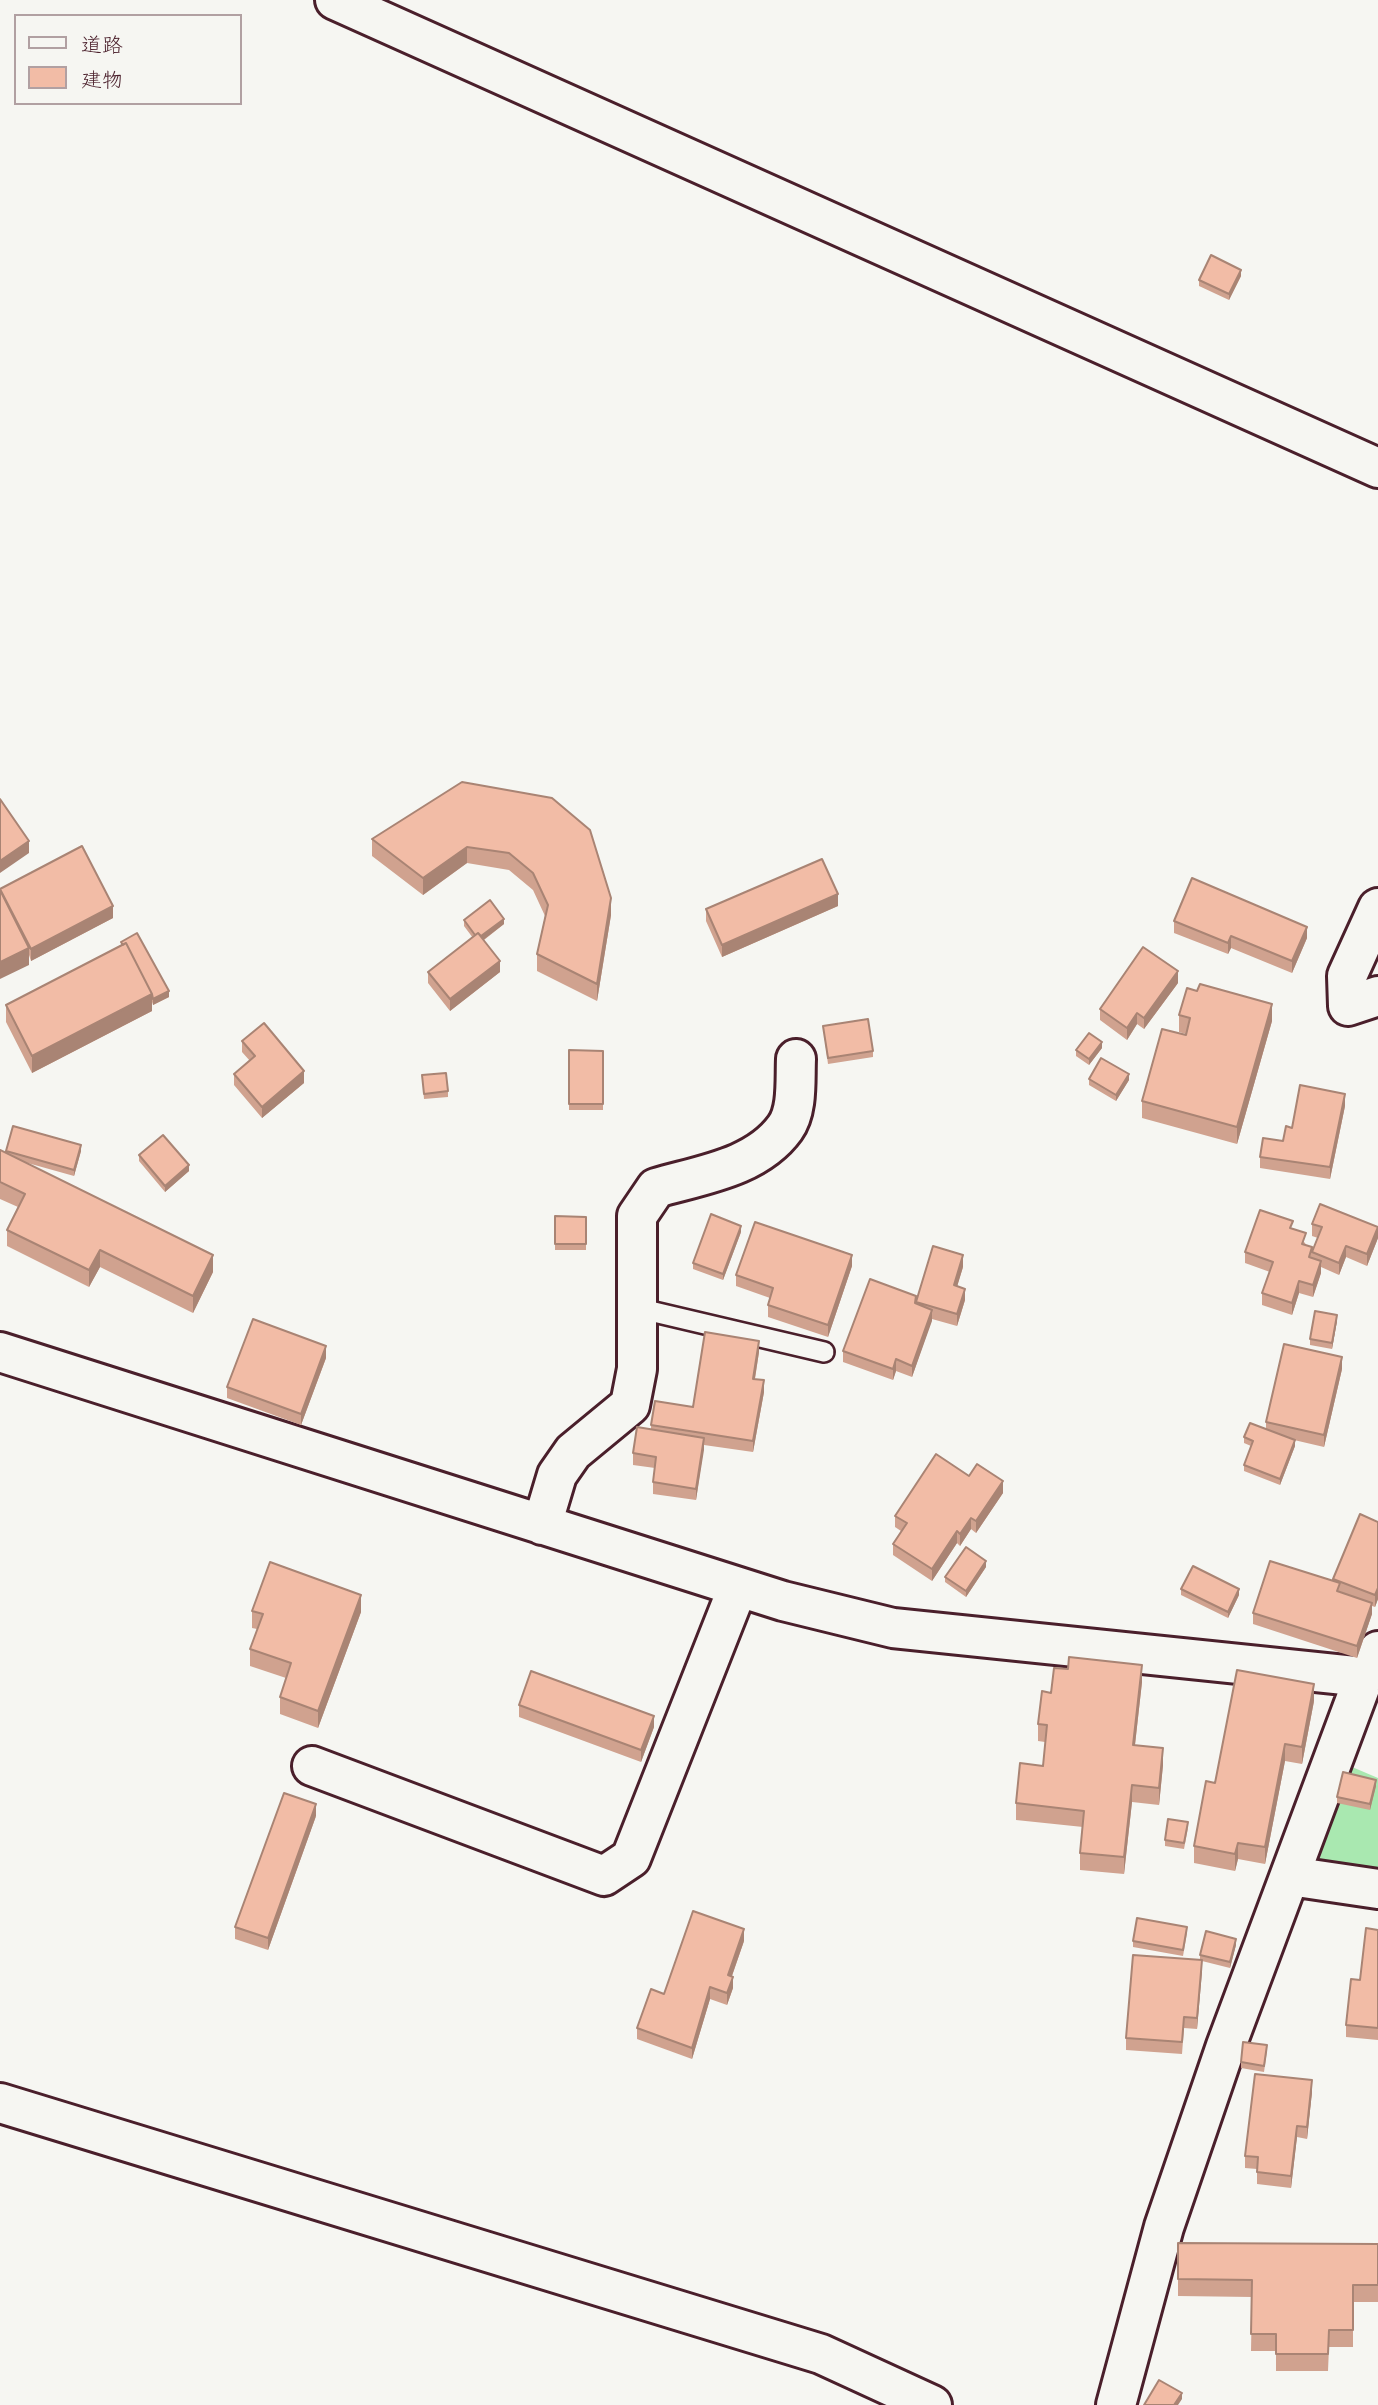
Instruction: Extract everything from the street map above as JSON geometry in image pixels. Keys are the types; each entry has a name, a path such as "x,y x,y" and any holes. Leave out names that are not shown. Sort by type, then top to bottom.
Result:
{"street":[{"path":"335,0 1378,468"},
{"path":"1378,908 1347,976 1348,1006 1378,996"},
{"path":"542,1525 557,1475 573,1452 630,1405 637,1369 637,1216 656,1188 715,1172 755,1156 786,1127 794,1101 796,1059"},
{"path":"0,1352 738,1587 893,1628 1373,1663 1290,1876 1164,2227 1116,2405"},
{"path":"312,1766 604,1876 631,1858 738,1587"},
{"path":"1290,1876 1378,1889"},
{"path":"0,2103 821,2354 932,2405"}],"lane":[{"path":"637,1308 824,1352"}],"green space":[{"path":"1345,1764 1378,1778 1378,1875 1309,1867"}],"building":[{"path":"1211,255 1241,270 1229,294 1199,280"},
{"path":"462,782 552,798 590,830 611,898 597,984 537,954 548,905 533,873 509,853 467,847 423,878 372,839"},
{"path":"0,799 29,841 0,861"},
{"path":"82,846 113,906 31,949 0,889"},
{"path":"822,859 838,894 722,945 706,909"},
{"path":"1192,878 1307,927 1292,961 1231,936 1228,943 1174,921"},
{"path":"0,890 29,948 0,962"},
{"path":"490,900 504,919 481,936 478,933 475,935 464,920"},
{"path":"137,933 169,991 153,999 126,943 123,945 121,942"},
{"path":"478,933 500,961 450,999 428,972"},
{"path":"126,943 152,994 32,1056 6,1005"},
{"path":"1143,947 1178,971 1144,1018 1137,1013 1127,1028 1100,1009"},
{"path":"1200,984 1272,1004 1237,1127 1142,1101 1162,1029 1186,1035 1190,1018 1179,1015 1187,988 1197,991"},
{"path":"868,1019 873,1051 828,1058 823,1026"},
{"path":"264,1023 304,1071 262,1107 234,1074 255,1056 242,1041"},
{"path":"1089,1033 1102,1042 1089,1059 1076,1050"},
{"path":"569,1050 603,1051 603,1104 569,1104"},
{"path":"1101,1058 1129,1074 1116,1095 1089,1079"},
{"path":"446,1073 448,1091 424,1094 422,1075"},
{"path":"1300,1085 1345,1094 1330,1167 1260,1157 1263,1138 1283,1141 1286,1126 1292,1128"},
{"path":"13,1126 81,1145 74,1170 6,1151"},
{"path":"163,1135 189,1165 165,1186 139,1155"},
{"path":"0,1150 213,1255 193,1296 100,1250 89,1270 7,1230 25,1194 0,1182"},
{"path":"1320,1204 1378,1227 1367,1254 1346,1246 1339,1263 1312,1252 1322,1227 1312,1224"},
{"path":"1260,1210 1293,1221 1290,1228 1306,1233 1302,1244 1312,1247 1309,1257 1321,1261 1313,1285 1299,1281 1292,1303 1262,1293 1273,1262 1245,1252"},
{"path":"711,1214 741,1226 723,1274 693,1263"},
{"path":"555,1216 586,1217 586,1244 555,1244"},
{"path":"755,1222 852,1255 828,1325 768,1305 773,1288 736,1275"},
{"path":"933,1246 963,1255 954,1285 965,1289 957,1314 916,1302"},
{"path":"870,1279 916,1296 915,1303 932,1310 912,1366 896,1359 893,1369 843,1351"},
{"path":"1315,1311 1337,1315 1332,1343 1310,1339"},
{"path":"253,1319 326,1346 301,1414 227,1387"},
{"path":"705,1332 759,1341 753,1379 764,1380 753,1441 651,1425 655,1401 693,1407"},
{"path":"1284,1344 1342,1357 1324,1435 1266,1422"},
{"path":"1250,1423 1295,1440 1280,1479 1244,1465 1253,1441 1244,1437"},
{"path":"637,1427 704,1438 696,1489 653,1482 656,1457 633,1453"},
{"path":"936,1454 969,1476 977,1464 1003,1481 976,1521 971,1518 960,1534 957,1531 932,1569 893,1544 907,1523 895,1516"},
{"path":"1360,1514 1378,1522 1378,1588 1375,1595 1333,1579"},
{"path":"966,1547 986,1561 966,1591 945,1577"},
{"path":"1270,1561 1340,1583 1337,1591 1372,1603 1357,1646 1253,1613"},
{"path":"270,1562 361,1595 318,1711 280,1697 291,1663 250,1649 263,1614 252,1611"},
{"path":"1193,1566 1239,1589 1228,1612 1181,1589"},
{"path":"1069,1657 1142,1665 1133,1745 1163,1748 1159,1788 1132,1785 1124,1857 1080,1853 1084,1811 1016,1803 1020,1763 1043,1766 1047,1725 1038,1724 1042,1691 1051,1693 1054,1668 1068,1669"},
{"path":"1237,1670 1314,1684 1302,1747 1285,1744 1265,1847 1238,1843 1235,1854 1194,1846 1206,1781 1215,1783"},
{"path":"531,1671 654,1716 641,1750 519,1705"},
{"path":"1343,1772 1376,1780 1370,1804 1337,1797"},
{"path":"284,1793 316,1804 268,1938 235,1927"},
{"path":"1168,1819 1188,1822 1184,1843 1165,1840"},
{"path":"693,1911 744,1929 728,1975 733,1977 727,1993 710,1987 692,2048 637,2028 651,1989 664,1994"},
{"path":"1137,1918 1187,1927 1183,1950 1133,1941"},
{"path":"1366,1928 1378,1930 1378,2028 1346,2025 1351,1979 1360,1980"},
{"path":"1206,1931 1236,1939 1230,1962 1200,1955"},
{"path":"1133,1955 1202,1960 1197,2018 1184,2017 1182,2042 1126,2038"},
{"path":"1243,2042 1267,2045 1264,2066 1241,2062"},
{"path":"1255,2074 1312,2080 1307,2127 1297,2126 1291,2176 1257,2172 1258,2157 1245,2156"},
{"path":"1178,2243 1378,2244 1378,2285 1353,2285 1353,2330 1329,2330 1328,2354 1276,2354 1276,2334 1251,2334 1252,2280 1178,2279"},
{"path":"1159,2380 1182,2393 1174,2405 1144,2405"}]}
